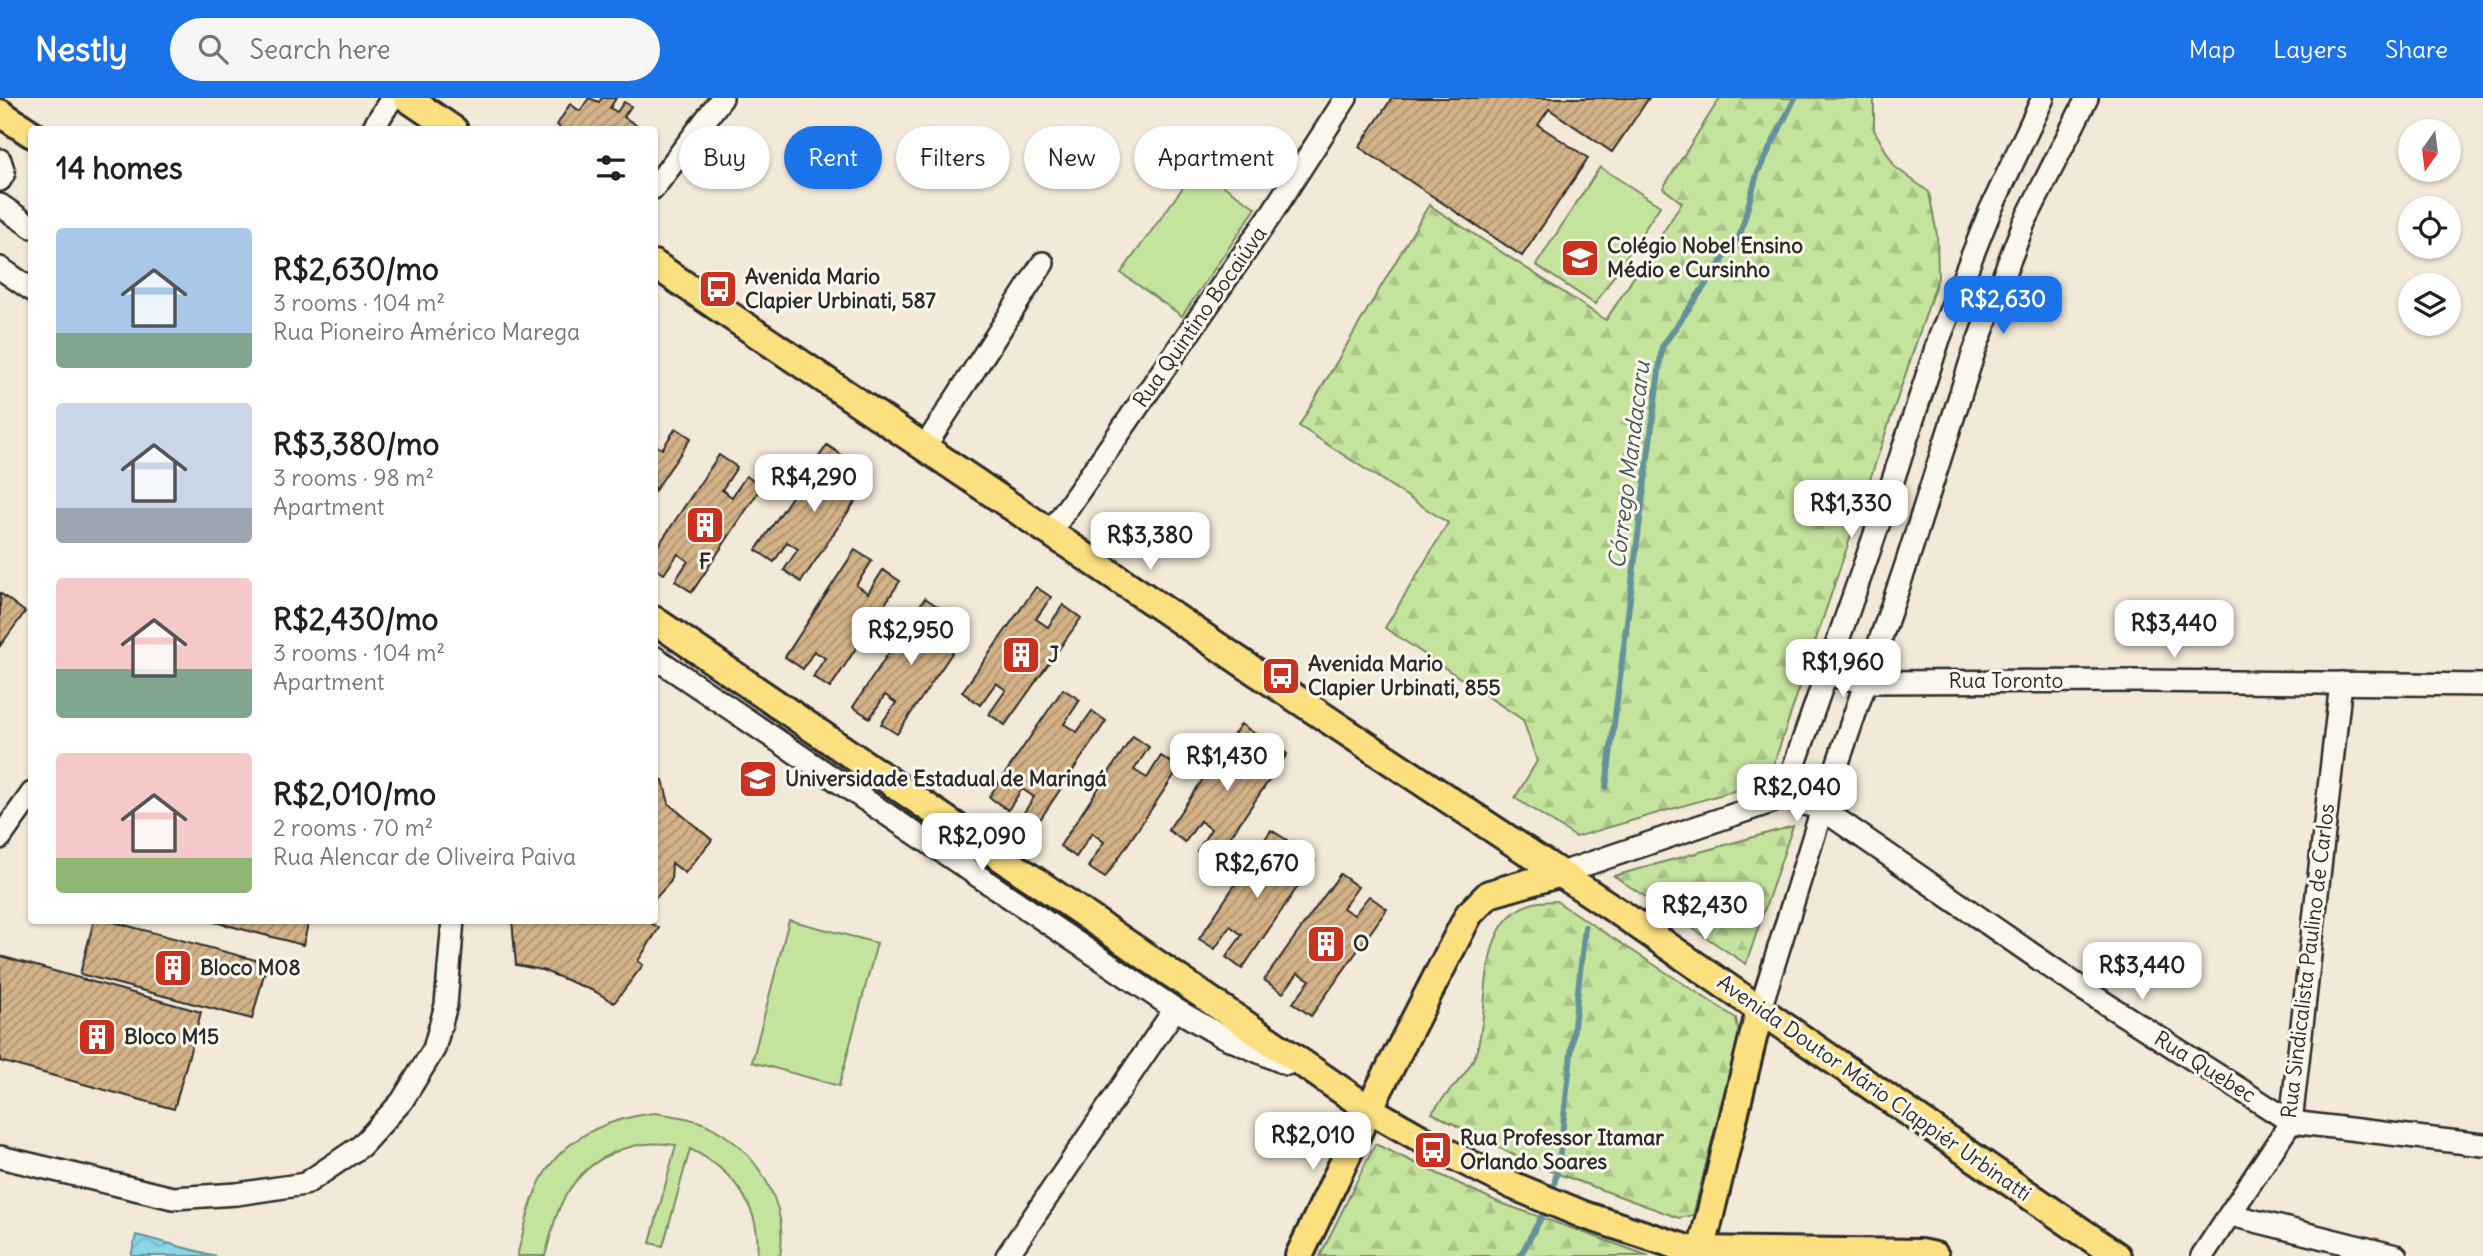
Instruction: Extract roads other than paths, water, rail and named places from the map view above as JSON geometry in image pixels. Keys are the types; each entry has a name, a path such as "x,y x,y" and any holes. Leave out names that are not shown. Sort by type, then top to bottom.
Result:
{"main road":[{"path":"407,98 448,126"},
{"path":"0,113 28,131"},
{"name":"Avenida Doutor Mário Clappiér Urbinatti","path":"658,267 1760,1009 2117,1256"},
{"path":"658,623 1369,1109 1434,1146 1514,1186 1584,1214 1701,1254 1920,1253 1935,1256"},
{"path":"1299,1256 1369,1109 1469,914 1489,894 1558,874"},
{"path":"1701,1254 1760,1009"}],"street":[{"path":"374,126 392,98"},
{"path":"658,183 722,98"},
{"name":"Rua Quintino Bocaiúva","path":"1050,533 1270,216 1346,98"},
{"path":"1558,874 1783,798 1939,339 1990,211 2043,98"},
{"path":"1760,1009 1822,809 1905,568 1975,352 2019,236 2087,98"},
{"path":"0,160 4,173 0,180"},
{"path":"0,205 28,224"},
{"path":"924,448 1043,262"},
{"path":"0,268 28,287"},
{"path":"658,659 1175,1009 1218,1034 1336,1087"},
{"name":"Rua Toronto","path":"1827,675 1865,682 2144,681 2483,685"},
{"name":"Rua Sindicalista Paulino de Carlos","path":"2202,1256 2291,1122 2342,683"},
{"name":"Rua Quebec","path":"1783,798 1822,809 2078,986 2291,1122 2483,1145"},
{"path":"0,838 28,799"},
{"path":"0,1157 173,1198 237,1194 305,1184 361,1146 402,1101 434,1049 446,1005 453,924"},
{"path":"1007,1256 1175,1009"},
{"path":"2231,1215 2396,1256"}],"water":[{"path":"136,1235 216,1256 131,1256"}],"waterway":[{"name":"Córrego Mandacaru","path":"1606,787 1662,347 1740,235 1757,174 1795,98"},
{"name":"Córrego Mandacaru","path":"1552,1195 1559,1162 1585,927"},
{"name":"Córrego Mandacaru","path":"1520,1256 1548,1205"}],"place":[{"name":"Colégio Nobel Ensino Médio e Cursinho","path":"1580,258"},
{"name":"Avenida Mario Clapier Urbinati, 587","path":"718,289"},
{"name":"F","path":"705,525"},
{"name":"J","path":"1021,655"},
{"name":"Avenida Mario Clapier Urbinati, 855","path":"1281,676"},
{"name":"Universidade Estadual de Maringá","path":"758,779"},
{"name":"O","path":"1326,944"},
{"name":"Bloco M08","path":"173,968"},
{"name":"Bloco M15","path":"97,1037"},
{"name":"Rua Professor Itamar Orlando Soares","path":"1433,1150"}]}
